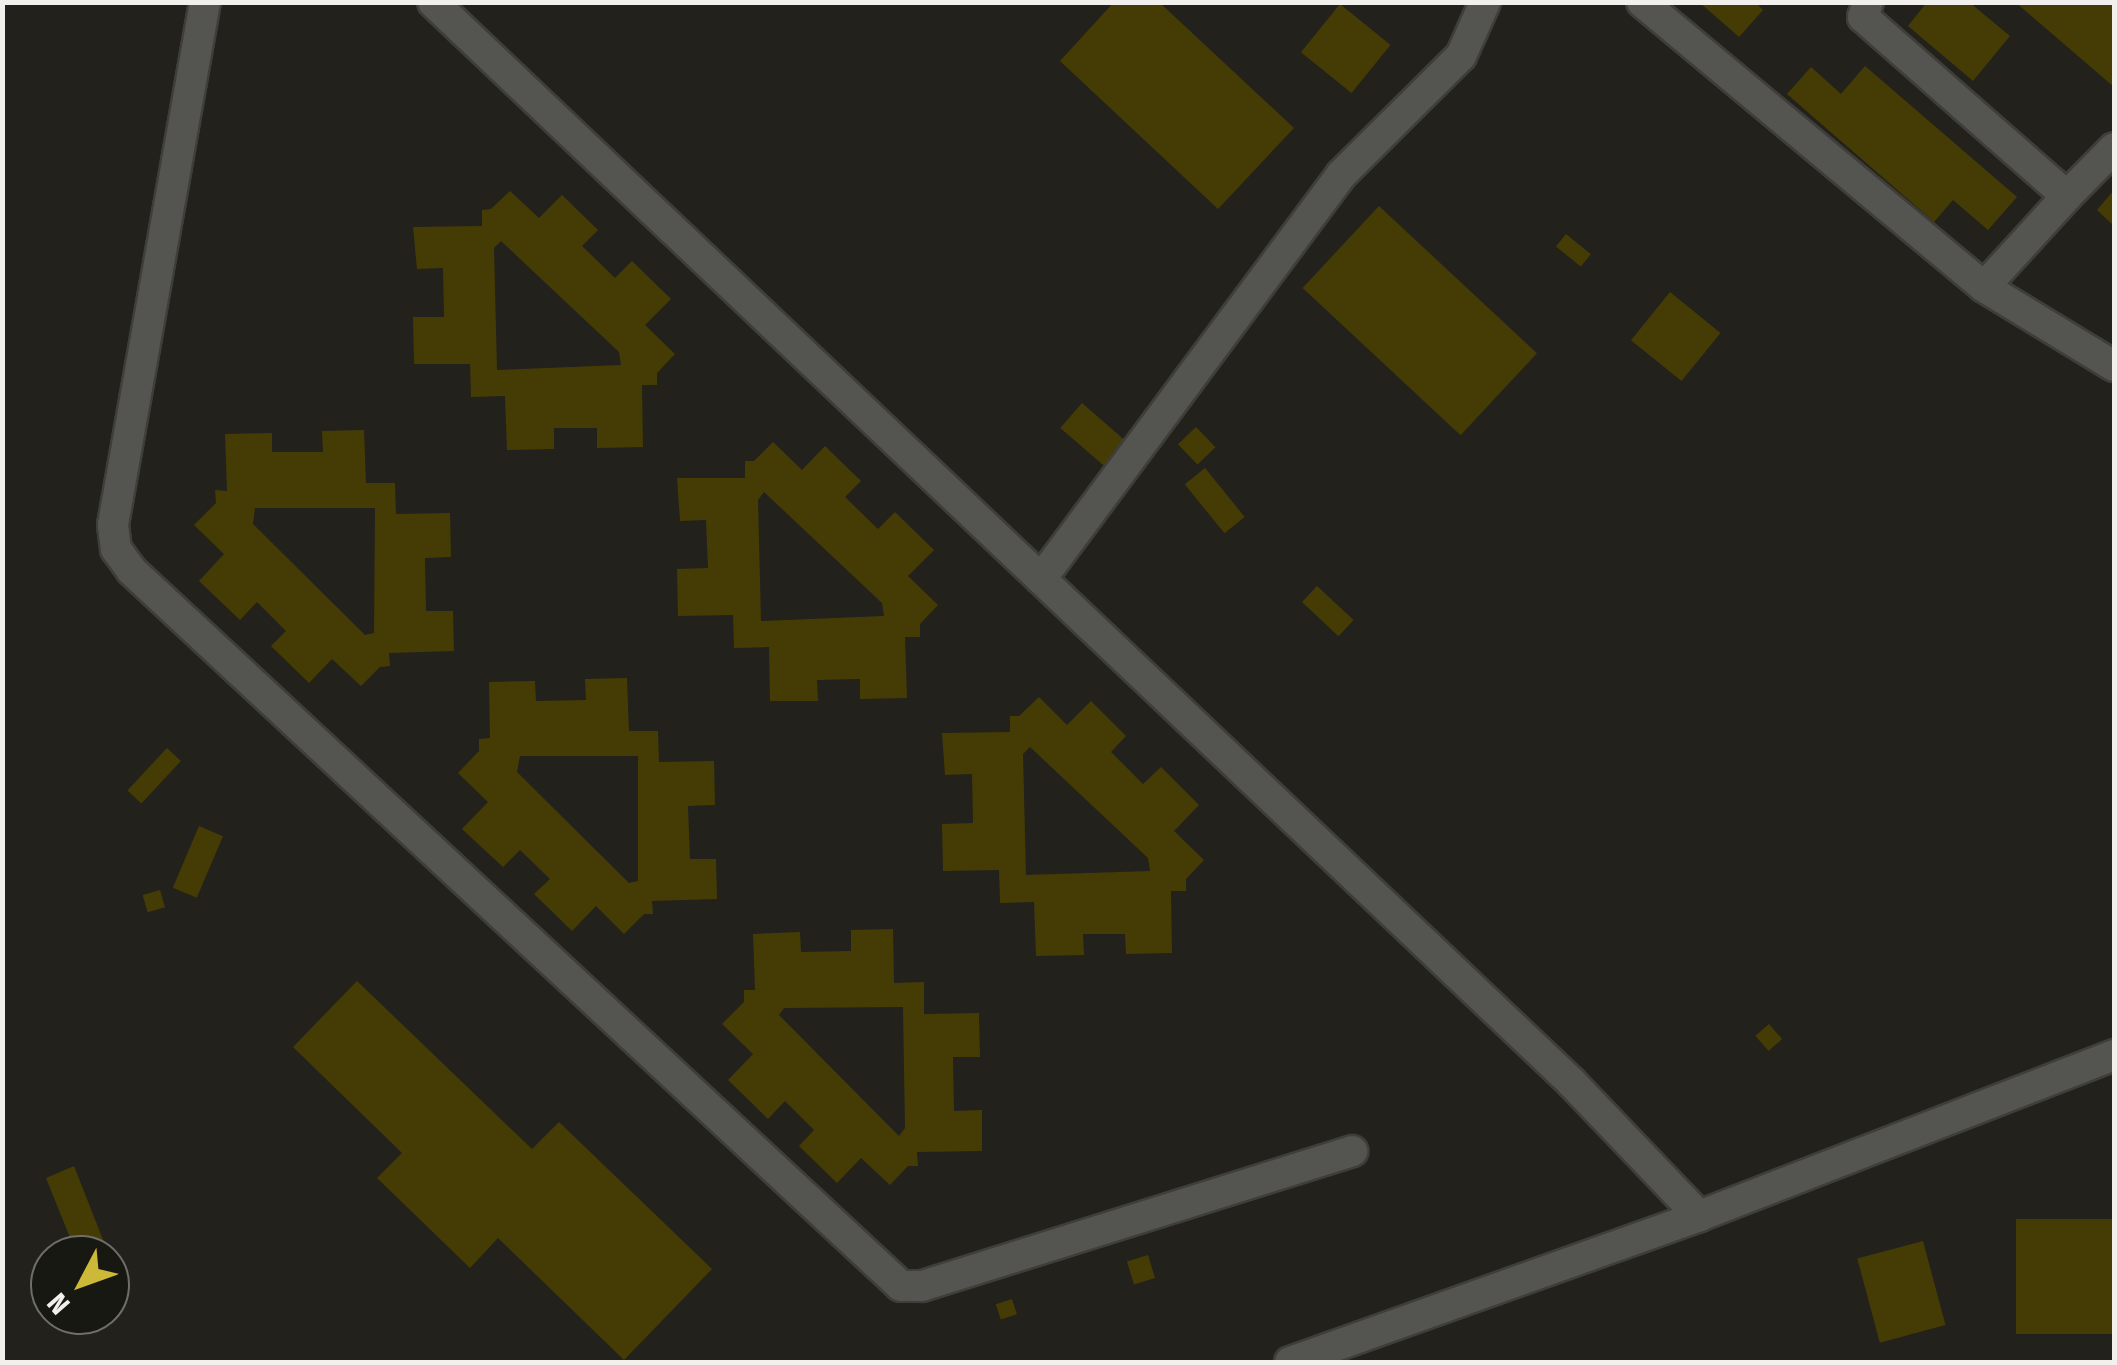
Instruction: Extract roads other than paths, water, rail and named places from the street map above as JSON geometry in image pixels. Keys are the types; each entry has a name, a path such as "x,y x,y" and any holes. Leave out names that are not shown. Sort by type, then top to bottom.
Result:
{"street":[{"path":"205,2 114,525 116,549 131,570 901,1286 922,1286 1352,1151"},
{"path":"433,2 1572,1082 1699,1216"},
{"path":"1041,578 1340,175 1461,56 1485,2"},
{"path":"1642,2 1984,288 2114,366"},
{"path":"1868,2 1863,17 2067,196"},
{"path":"1984,288 2114,148"},
{"path":"1290,1362 1699,1216 2114,1055"}]}
